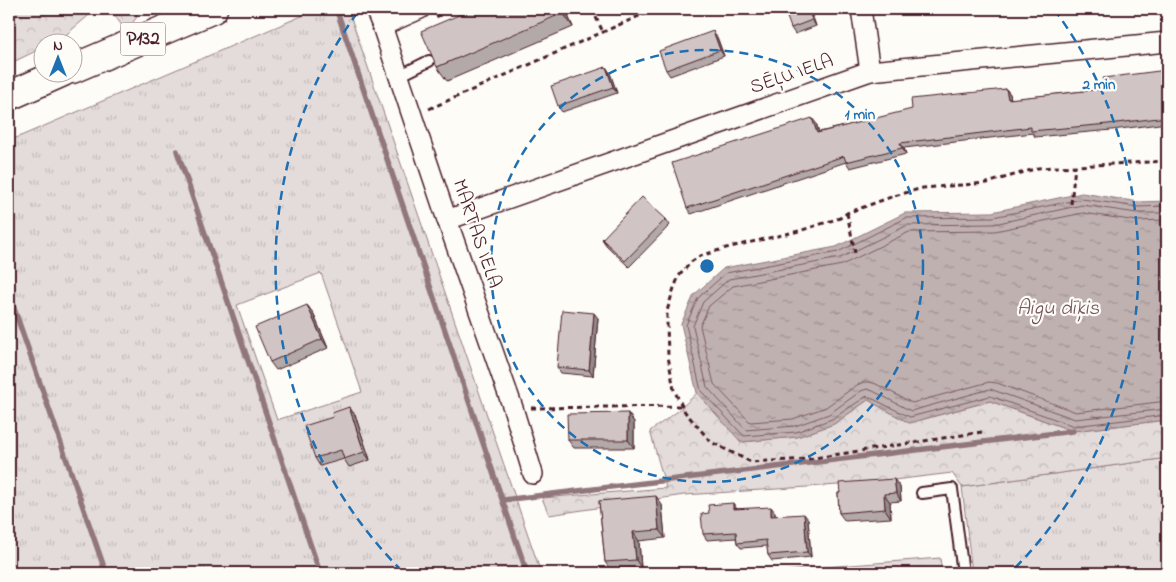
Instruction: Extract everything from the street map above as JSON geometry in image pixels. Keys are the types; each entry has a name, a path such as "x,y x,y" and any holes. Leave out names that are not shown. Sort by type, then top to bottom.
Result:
{"main road":[{"name":"P132","path":"82,65 213,9"},
{"path":"9,96 40,82"}],"street":[{"path":"379,17 420,9"},
{"path":"861,9 870,71"},
{"name":"MARTAS IELA","path":"379,17 513,408 533,474"},
{"name":"SĒĻU IELA","path":"447,220 870,71 1167,42"}],"lane":[{"path":"399,76 429,61"},
{"path":"922,493 952,489 963,573"}],"path":[{"path":"592,9 603,32"},
{"path":"412,116 655,9"},
{"path":"982,432 808,459 751,462 711,442 685,412 674,390 668,356 667,311 674,288 680,276 691,262 700,256 799,231 840,218 847,213 894,196 923,188 987,183 1038,168 1167,161"},
{"path":"1071,204 1075,166"},
{"path":"847,213 854,253"},
{"path":"513,408 682,406"}],"green space":[{"path":"22,9 135,9 137,17 126,31 112,12 95,10 69,32 32,32 32,53 9,64 9,16"},
{"path":"318,9 348,9 541,573 9,573 9,141","holes":["321,273 362,392 277,420 237,305"]},
{"path":"697,393 742,442 797,437 834,424 868,400 910,423 990,401 1073,431 1167,420 1167,458 962,487 952,473 869,483 684,495 549,515 542,498 666,488 650,431 678,411"},
{"path":"1167,458 1167,573 972,573 962,487"},
{"path":"940,558 942,573 772,573 825,567"}],"water":[{"name":"Aigu dīķis","path":"1082,193 1139,202 1167,201 1167,420 1073,431 990,401 909,423 868,400 834,424 797,437 741,442 697,393 681,324 694,295 724,268 836,247 905,213 992,212"}],"building":[{"path":"473,9 561,9 563,13 437,67 421,31"},
{"path":"784,9 808,9 812,20 791,28"},
{"path":"713,31 720,50 666,70 659,51"},
{"path":"606,67 613,87 558,106 551,86"},
{"path":"1167,70 1167,117 1031,131 1031,127 900,143 902,148 846,162 844,156 687,208 672,163 812,118 817,133 912,109 911,99 1006,89 1008,99 1104,89 1103,78"},
{"path":"642,197 666,219 625,261 602,239"},
{"path":"307,305 322,339 270,362 255,327"},
{"path":"562,310 594,313 589,370 557,367"},
{"path":"349,407 364,452 344,459 341,450 315,458 304,426 333,417 332,413"},
{"path":"628,413 628,440 568,440 567,414"},
{"path":"894,479 896,493 884,494 885,509 839,513 839,483"},
{"path":"656,496 659,530 633,532 636,560 605,562 599,501"},
{"path":"733,503 733,509 771,507 771,516 804,514 807,552 768,555 766,540 737,543 736,532 703,534 701,514 709,513 708,505"}],"waterway":[{"path":"338,14 527,573"},
{"path":"177,151 320,573"},
{"path":"9,294 106,573"},
{"path":"503,500 1073,431"}]}
